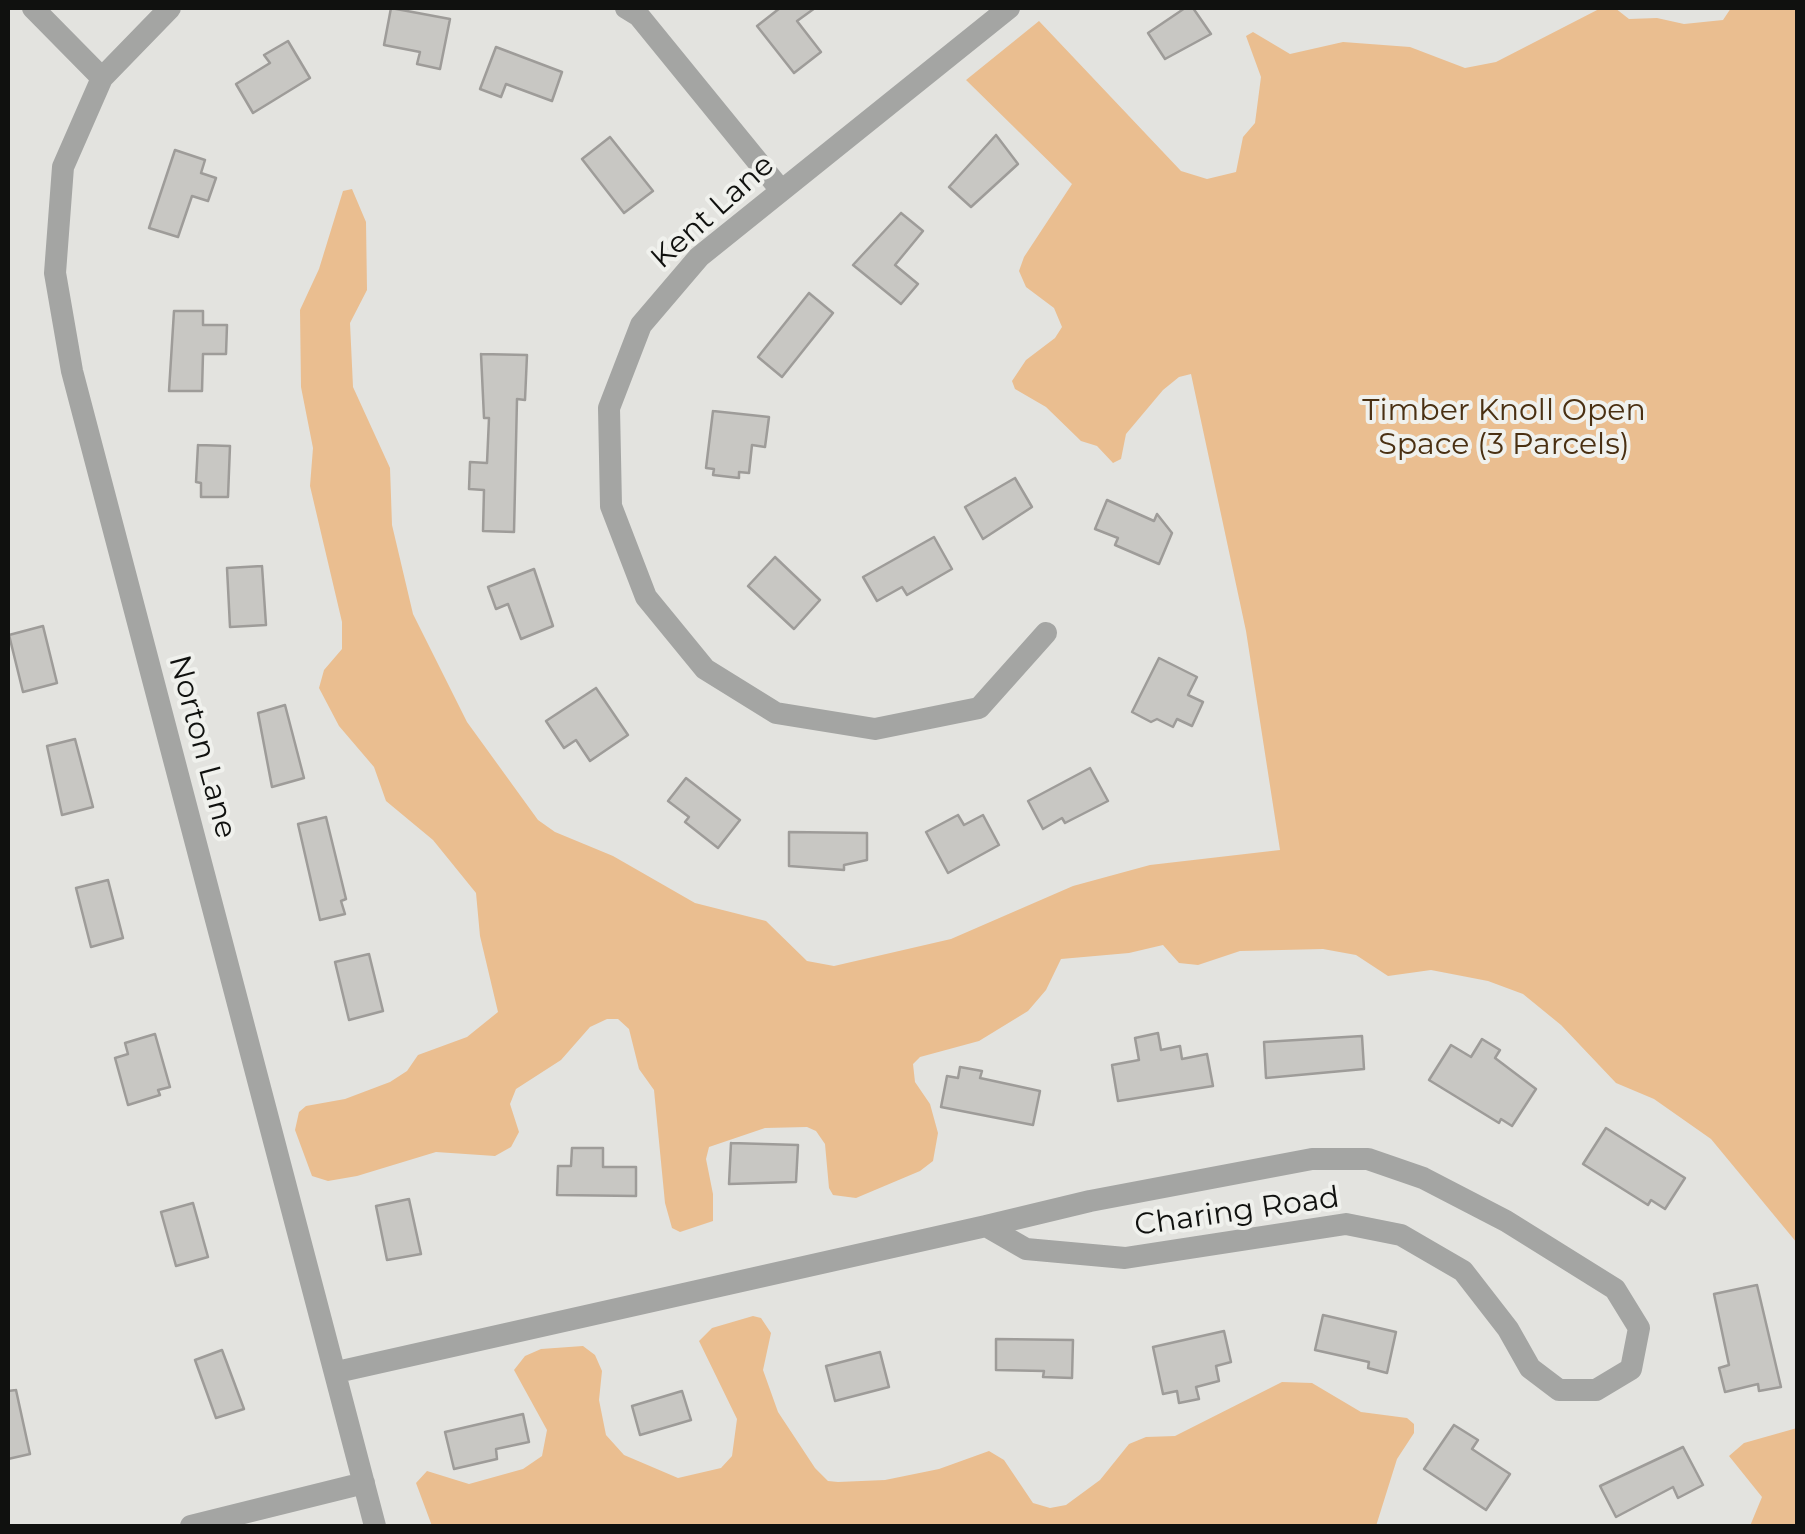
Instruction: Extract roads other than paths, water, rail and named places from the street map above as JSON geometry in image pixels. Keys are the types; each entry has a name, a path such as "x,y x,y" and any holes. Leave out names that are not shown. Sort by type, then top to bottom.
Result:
{"street":[{"path":"33,8 102,78"},
{"name":"Norton Lane","path":"170,8 102,78 63,167 54,273 72,371 375,1526"},
{"path":"626,8 638,16 780,189"},
{"name":"Kent Lane","path":"1009,8 699,257 641,325 610,408 611,506 646,597 706,669 776,713 875,729 979,708 1046,634"},
{"name":"Charing Road","path":"336,1372 1090,1201 1312,1159 1368,1160 1423,1178 1506,1221 1615,1289 1639,1328 1631,1369 1596,1390 1558,1390 1530,1368 1508,1329 1463,1271 1401,1235 1346,1224 1125,1258 1026,1249 986,1226"},
{"path":"191,1526 364,1482"}],"park label":[{"name":"Timber Knoll Open Space (3 Parcels)","path":"1504,428"}]}
